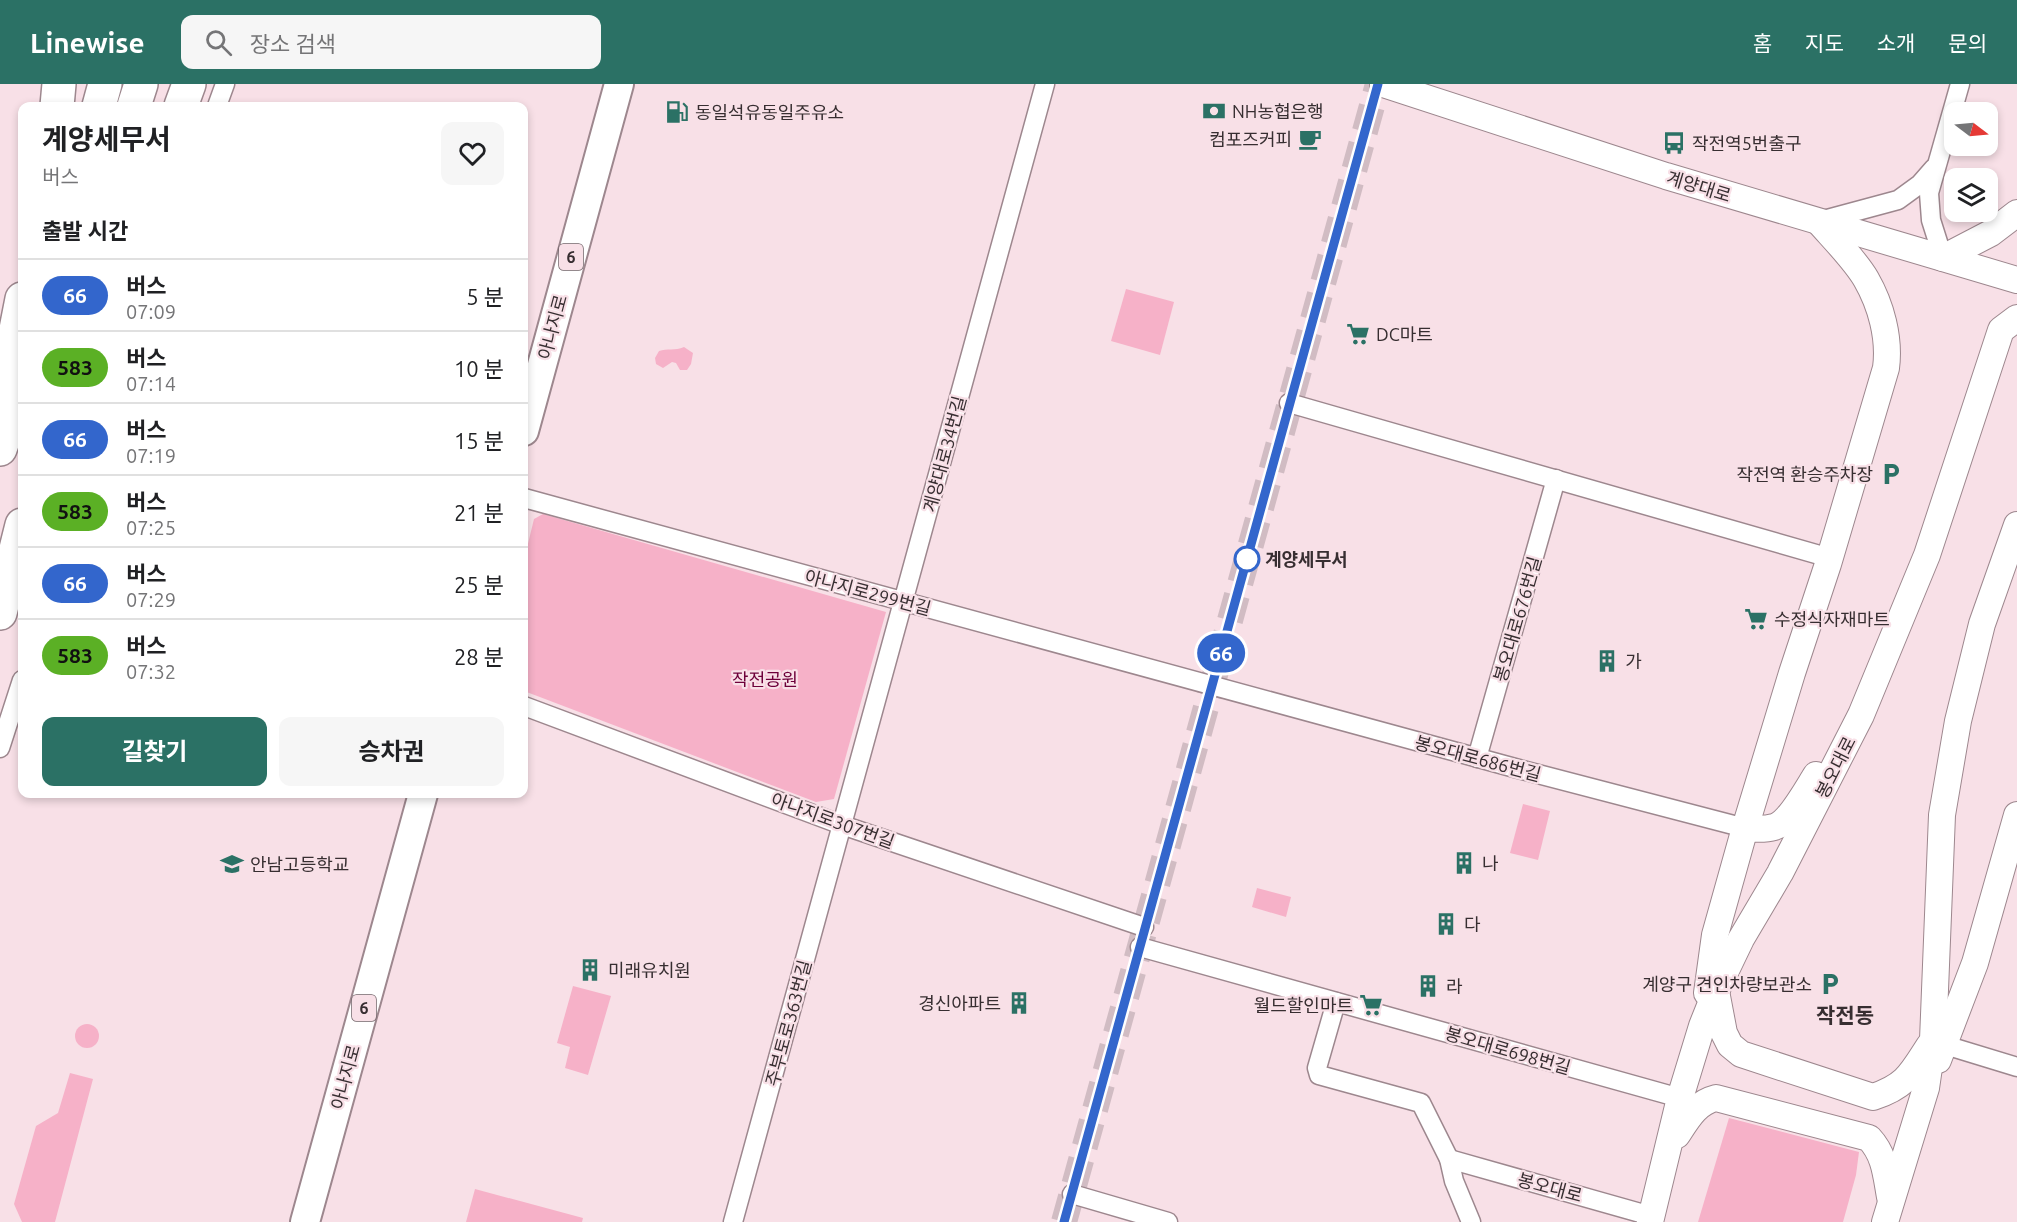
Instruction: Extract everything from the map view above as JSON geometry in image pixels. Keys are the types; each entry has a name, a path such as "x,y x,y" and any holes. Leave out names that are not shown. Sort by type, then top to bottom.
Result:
{"highway":[{"path":"57,102 59,84"},
{"path":"100,102 105,84"},
{"path":"135,102 141,84"},
{"path":"182,102 189,84"},
{"path":"0,410 18,319"},
{"path":"0,449 18,397"},
{"path":"0,613 18,548"}],"main road":[{"name":"아나지로","path":"528,416 619,84"},
{"name":"계양대로","path":"1383,84 1666,176 2017,280"},
{"path":"1944,258 1991,233 2017,213"},
{"path":"1702,1026 1715,935 1744,828 1830,558 1886,368 1888,352 1883,319 1866,278 1819,222"},
{"name":"봉오대로","path":"1651,1219 1680,1098 1702,1026 1716,991 1741,939 1780,873 1825,788 1861,715 1927,555 2001,330 2017,318"},
{"path":"1716,991 1724,1033 1730,1045 1741,1054 1873,1097 1893,1090 1912,1073 1939,1042 1942,815 1958,721 1982,624 2017,525"},
{"path":"1744,828 1760,830 1776,827 1784,821 1861,715"},
{"name":"아나지로","path":"305,1222 422,798"},
{"path":"1888,1212 1939,1042 1975,963 2017,815"},
{"path":"1670,1145 1694,1109 1707,1100 1716,1098 1869,1138 1878,1148 1883,1159 1888,1212"}],"street":[{"path":"218,102 225,84"},
{"name":"계양대로34번길","path":"842,825 1045,84"},
{"path":"1944,258 1931,220 1929,193 1960,84"},
{"path":"1819,222 1898,200 1920,184 1939,162"},
{"path":"1289,403 1830,558"},
{"name":"봉오대로676번길","path":"1477,758 1556,479"},
{"name":"아나지로299번길","path":"528,499 1212,686"},
{"name":"봉오대로686번길","path":"1212,686 1744,828"},
{"path":"0,748 18,692"},
{"name":"아나지로307번길","path":"528,707 842,825 1144,927"},
{"name":"주부토로363번길","path":"733,1222 842,825"},
{"name":"봉오대로698번길","path":"1140,947 1680,1098"},
{"path":"1336,1002 1317,1068 1319,1075 1421,1103 1449,1159 1454,1181 1471,1222"},
{"path":"1939,1042 2017,1067"},
{"name":"봉오대로","path":"1449,1159 1651,1219"},
{"path":"1072,1194 1116,1215 1168,1222"}],"green space":[{"path":"1126,289 1174,302 1160,355 1111,341"},
{"path":"684,347 693,353 687,370 680,370 676,363 672,362 663,368 656,364 655,358 659,351"},
{"name":"작전공원","path":"543,514 886,612 834,799 816,802 528,693 528,544 534,519"},
{"path":"1523,804 1550,811 1538,860 1510,853"},
{"path":"1257,888 1291,897 1286,917 1252,907"},
{"path":"573,986 611,996 588,1075 565,1068 570,1047 557,1043"},
{"path":"87,1024 95,1028 99,1036 95,1044 87,1048 79,1044 75,1036 79,1028"},
{"path":"70,1073 93,1079 55,1222 22,1222 14,1204 36,1126 58,1113"},
{"path":"1729,1118 1859,1152 1856,1175 1843,1222 1698,1222"},
{"path":"475,1189 583,1218 582,1222 466,1222"}],"tunnel":[{"path":"1064,1222 1378,84"}],"bus line":[{"name":"66","path":"1064,1222 1378,84"}],"place":[{"name":"NH농협은행","path":"1214,111"},
{"name":"동일석유동일주유소","path":"677,112"},
{"name":"컴포즈커피","path":"1310,139"},
{"name":"작전역5번출구","path":"1674,143"},
{"name":"DC마트","path":"1358,334"},
{"name":"작전역 환승주차장","path":"1891,474"},
{"name":"계양세무서","path":"1247,559"},
{"name":"수정식자재마트","path":"1756,619"},
{"name":"가","path":"1607,661"},
{"name":"나","path":"1464,863"},
{"name":"안남고등학교","path":"232,864"},
{"name":"다","path":"1446,924"},
{"name":"미래유치원","path":"590,970"},
{"name":"계양구 견인차량보관소","path":"1830,984"},
{"name":"라","path":"1428,986"},
{"name":"경신아파트","path":"1019,1003"},
{"name":"월드할인마트","path":"1371,1005"}],"district":[{"name":"작전동","path":"1845,1015"}]}
